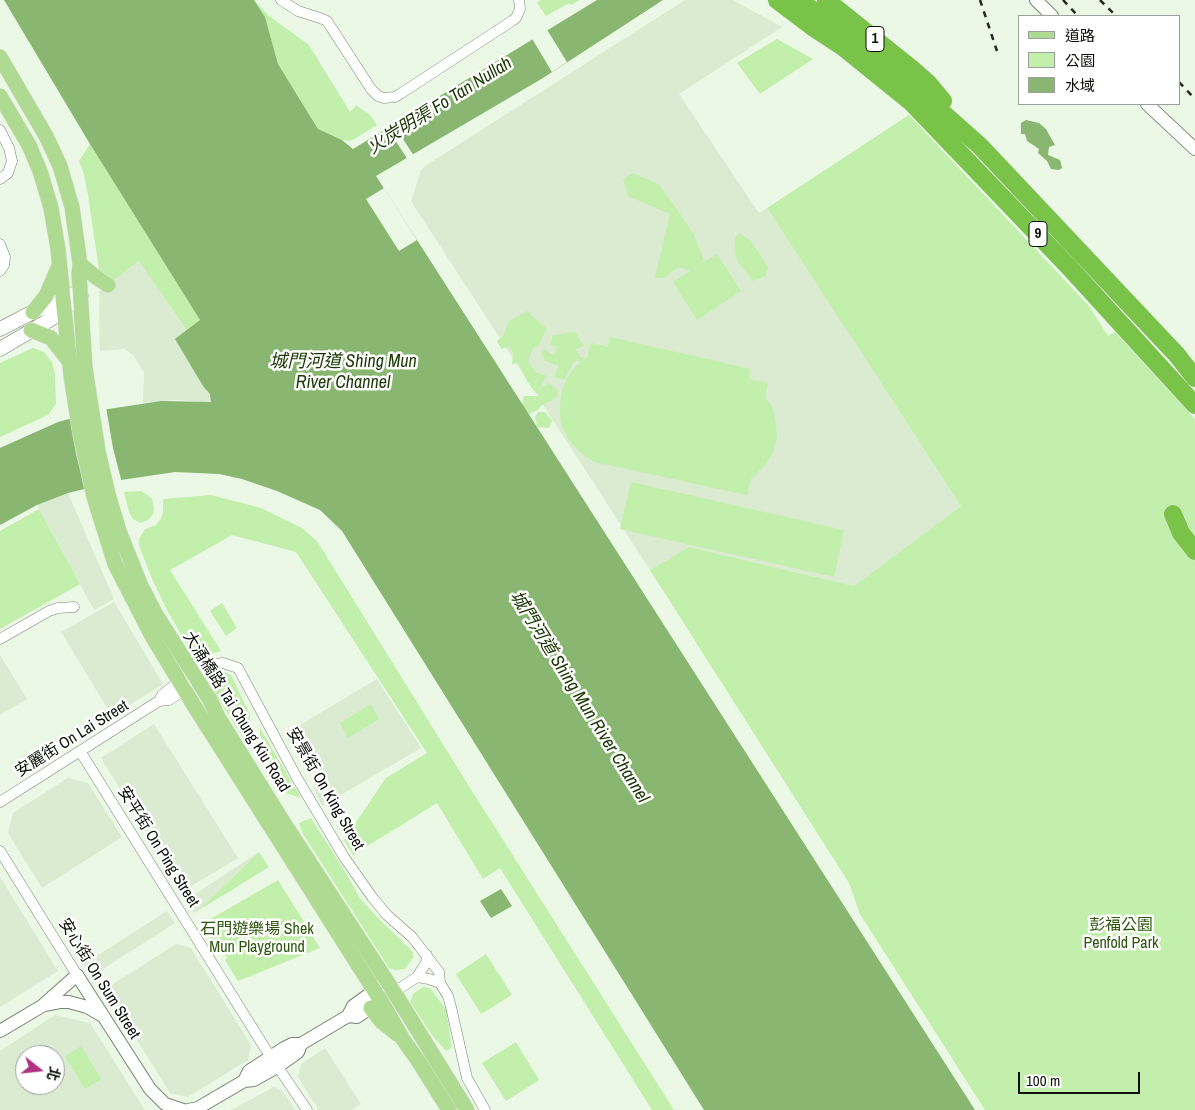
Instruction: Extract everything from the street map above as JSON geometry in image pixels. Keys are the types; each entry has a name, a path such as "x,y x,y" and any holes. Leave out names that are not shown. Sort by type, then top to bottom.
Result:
{"highway":[{"path":"762,0 795,6"},
{"name":"9","path":"777,0 795,6 859,42 891,67 980,146 1177,355 1195,378"},
{"name":"1","path":"826,0 928,83 980,146"},
{"name":"9","path":"795,6 911,102 1069,267 1195,405"},
{"path":"1177,355 1195,367"},
{"path":"1173,514 1181,533 1195,551"}],"main road":[{"name":"大涌橋路 Tai Chung Kiu Road","path":"0,57 34,114 60,166 72,207 80,264 83,350 82,404"},
{"name":"大涌橋路 Tai Chung Kiu Road","path":"0,96 24,136 40,171 55,228 70,361 98,451 101,496 141,586 186,682 382,995 467,1110"},
{"path":"33,312 46,296 59,264"},
{"path":"80,264 108,285"},
{"path":"0,349 31,330 64,303 81,293"},
{"path":"0,329 33,312 64,303"},
{"path":"31,330 51,338 70,361"},
{"name":"大涌橋路 Tai Chung Kiu Road","path":"382,995 402,1038 449,1110"}],"street":[{"path":"281,0 298,11 327,21 371,90 384,98 400,94 512,22 520,9 518,0"},
{"path":"1036,0 1051,15"},
{"path":"1148,105 1195,149"},
{"path":"0,130 10,153 12,164 8,173 0,179"},
{"path":"0,244 6,258 0,271"},
{"path":"0,639 49,610 74,607"},
{"name":"安景街 On King Street","path":"186,682 209,666 223,662 238,668 301,785 344,857 372,898 387,915 412,937 438,972 440,983 448,996 467,1078 485,1110"},
{"name":"安麗街 On Lai Street","path":"0,802 159,701 162,695 186,682"},
{"name":"安平街 On Ping Street","path":"80,751 274,1062 307,1110"},
{"name":"安心街 On Sum Street","path":"0,850 154,1095 165,1104 183,1110"},
{"path":"417,978 426,963 426,954"},
{"path":"0,1031 42,1006 77,974"},
{"path":"188,1110 198,1108 244,1081 254,1080 274,1062 298,1052 301,1044 348,1016 353,1006 382,995 417,978 428,978 440,983"},
{"path":"348,1016 357,1017 382,995"},
{"path":"42,1006 70,1002 87,1007 103,1016"}],"shaded area":[{"path":"685,0 733,0 782,27 679,94 759,213 767,208 961,506 854,586 689,547 650,570 411,201 421,170 425,166"},
{"path":"139,261 186,330 214,327 211,402 175,400 143,403 144,373 134,356 125,349 100,351 100,276 115,279"},
{"path":"68,493 114,599 94,610 37,505"},
{"path":"114,602 163,684 112,716 61,632"},
{"path":"0,655 27,699 0,715"},
{"path":"377,679 421,748 322,806 315,791 313,772 299,750 292,747 285,734"},
{"path":"154,724 238,858 183,891 101,758"},
{"path":"68,778 88,783 122,837 42,888 8,833 13,813"},
{"path":"259,852 199,910 194,913 186,900"},
{"path":"0,877 58,971 0,1007"},
{"path":"167,911 175,923 92,976 84,964"},
{"path":"176,944 191,948 251,1045 248,1060 188,1097 170,1093 105,989"},
{"path":"55,1015 90,1023 145,1110 0,1110 0,1051"},
{"path":"325,1048 361,1104 352,1110 319,1110 298,1077 301,1064"},
{"path":"274,1087 280,1089 285,1094 295,1110 231,1110"}],"green space":[{"path":"254,0 269,16 309,45 350,112 356,105 371,116 377,125 351,141 342,140 318,129 278,64 265,17"},
{"path":"541,0 580,0 571,5 569,3 546,16 537,3"},
{"path":"777,39 813,59 760,94 737,63"},
{"name":"彭福公園 Penfold Park","path":"909,115 1089,306 1108,336 1115,332 1195,419 1195,1110 985,1110 860,914 849,883 650,570 689,547 854,586 961,506 767,208"},
{"path":"90,144 200,320 187,331 139,261 115,279 108,280 100,276 88,195 79,161"},
{"path":"633,173 658,184 674,205 694,235 704,260 699,265 717,254 741,291 697,320 673,282 690,271 679,267 663,278 655,278 670,214 628,196 623,179"},
{"path":"739,233 751,241 768,267 766,276 753,281 738,262 735,253 735,238"},
{"path":"527,311 547,329 539,345 533,348 528,360 531,367 535,369 535,372 547,376 539,389 549,383 558,391 557,396 552,400 529,414 522,407 524,396 538,396 539,394 534,391 527,381 518,362 512,365 513,353 509,346 501,349 497,341 503,336 509,321"},
{"path":"575,332 584,346 575,349 581,357 585,358 581,361 574,361 564,380 554,377 559,366 545,361 541,352 545,350 553,355 558,347 550,345 552,335"},
{"path":"610,337 751,369 749,379 768,383 765,398 773,408 777,437 773,452 765,465 751,479 747,495 594,462 580,452 568,439 561,424 560,412 561,395 567,378 578,364 587,358 591,343 608,347"},
{"path":"33,348 44,352 52,362 55,375 56,404 48,415 0,437 0,363"},
{"path":"538,412 545,412 552,420 549,428 537,427 535,416"},
{"path":"631,482 844,530 834,577 620,529"},
{"path":"141,491 152,499 154,509 153,514 148,520 140,523 133,519 129,512 124,492"},
{"path":"211,495 261,508 302,528 317,541 467,783 674,1110 652,1110 500,868 483,879 437,803 353,855 344,840 386,778 427,753 296,552 232,535 170,570 221,651 207,655 193,655 153,581 139,546 139,539 145,529 156,525 161,519 163,499"},
{"path":"39,509 80,584 0,629 0,531"},
{"path":"222,603 237,628 226,636 210,611"},
{"path":"223,672 231,675 250,715 247,744 211,687 209,677"},
{"path":"371,704 379,719 348,738 340,723"},
{"path":"260,728 301,798 286,793 282,787 284,783 282,779 278,778 266,760 268,756 259,747"},
{"path":"311,818 360,898 413,952 413,958 405,969 395,970 389,968 303,834 299,823"},
{"path":"259,852 269,867 199,910"},
{"name":"石門遊樂場 Shek Mun Playground","path":"278,880 320,948 238,981 225,960 227,958 215,941 213,942 202,924"},
{"path":"486,954 512,995 481,1014 456,974"},
{"path":"423,987 430,988 446,1009 452,1048 446,1051 432,1035 410,1002 413,994"},
{"path":"516,1042 539,1080 506,1101 482,1063"},
{"path":"81,1046 101,1079 85,1089 65,1057"}],"water":[{"name":"城門河道 Shing Mun River Channel","path":"4,0 254,0 265,17 278,64 318,129 342,140 353,149 597,0 663,0 543,78 376,176 975,1110 704,1110 342,531 320,510 277,491 242,479 219,474 175,472 121,480 68,493 37,505 0,525 0,448 58,422 102,410 161,401 211,402 210,394 203,386 175,339 200,320 90,144"},
{"path":"1026,120 1039,123 1046,129 1055,145 1049,147 1048,155 1060,160 1062,168 1059,170 1051,169 1047,161 1038,153 1039,149 1027,141 1025,134 1021,134 1021,123"},
{"path":"501,889 512,906 491,918 480,901"}],"pier":[{"path":"546,28 567,62 552,72 531,37"},
{"path":"392,122 414,156 408,160 386,126"},
{"path":"384,188 417,240 399,251 366,199"},
{"path":"106,407 113,448 122,483 86,491 76,454 70,416"}],"railway":[{"path":"980,0 997,51"},
{"path":"1063,0 1077,15"},
{"path":"1100,0 1115,15"},
{"path":"1180,83 1195,99"}],"water label":[{"name":"火炭明渠 Fo Tan Nullah","path":"440,106"}]}
